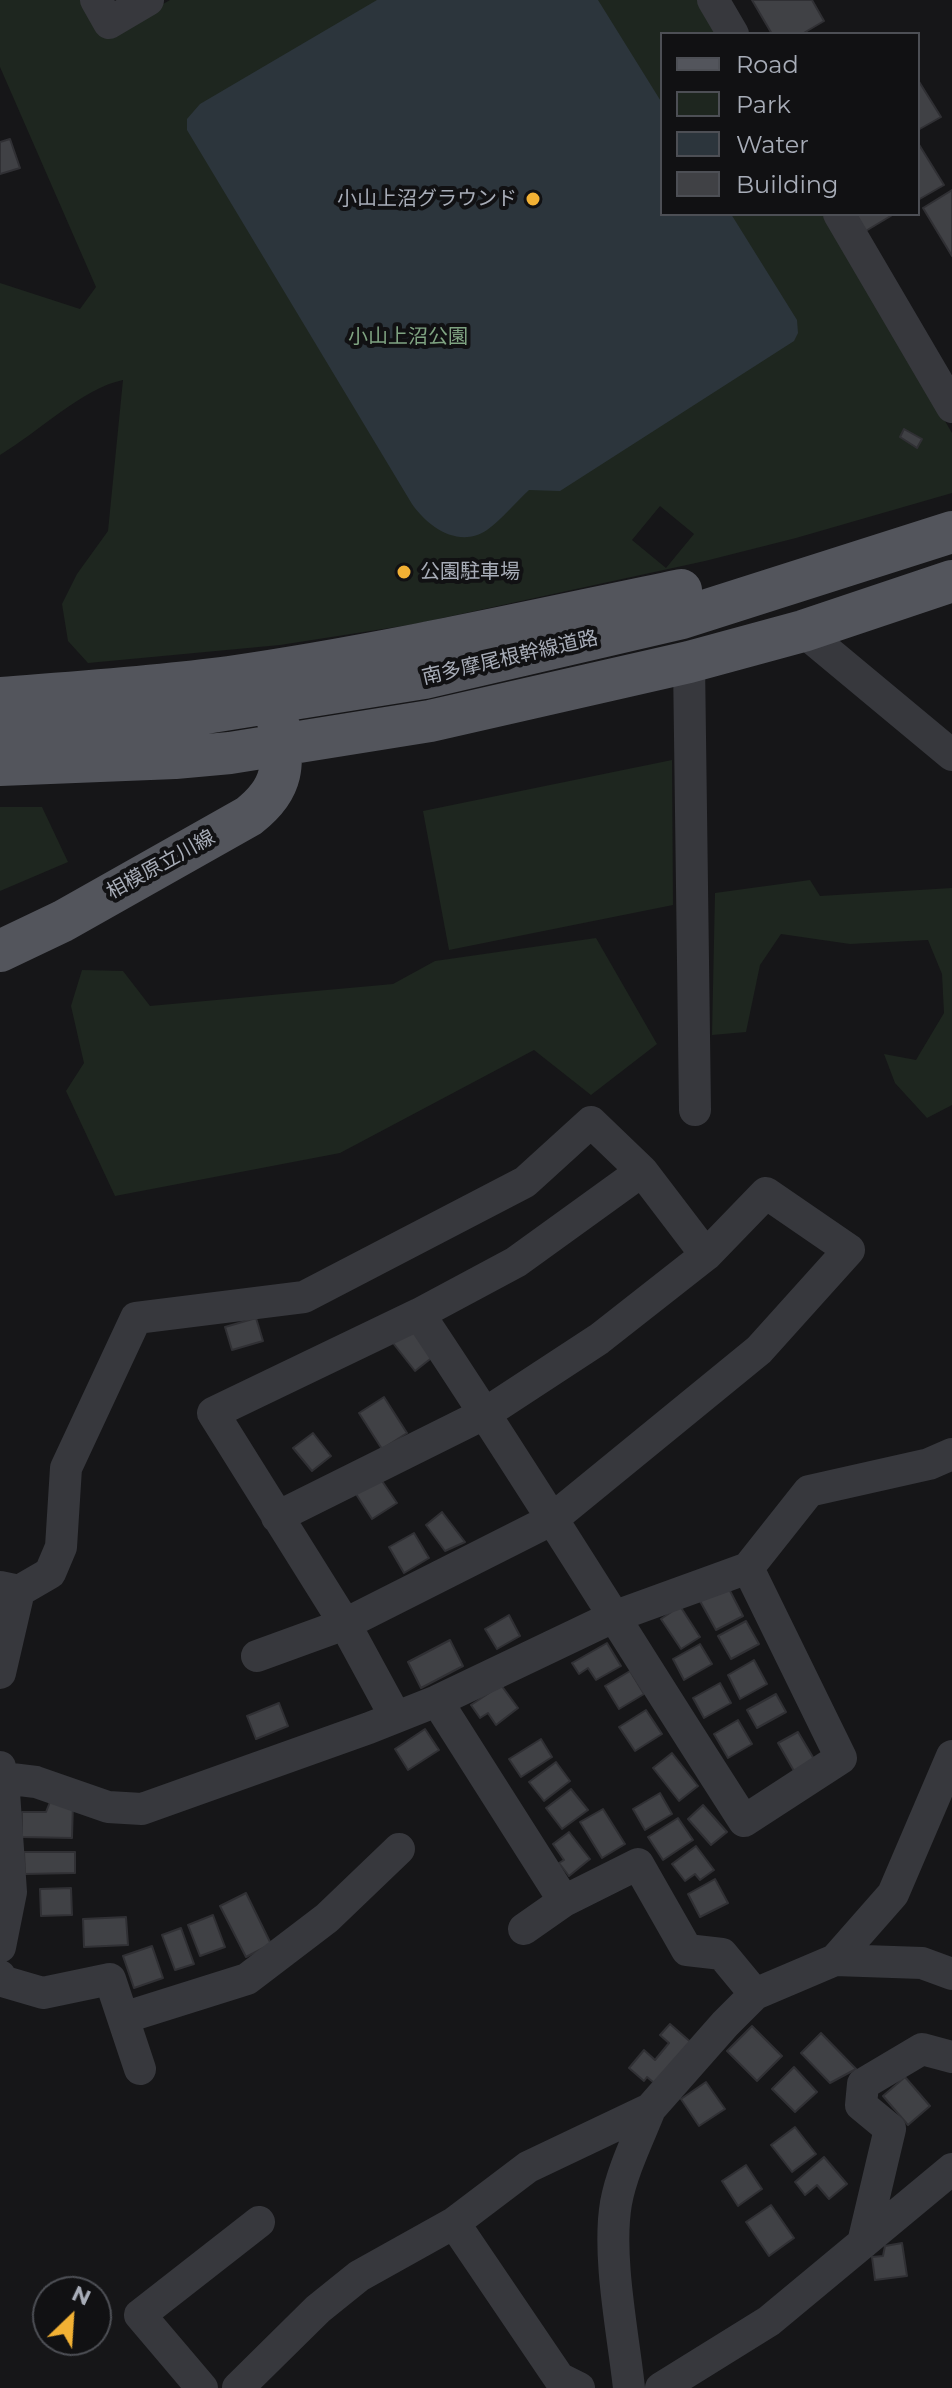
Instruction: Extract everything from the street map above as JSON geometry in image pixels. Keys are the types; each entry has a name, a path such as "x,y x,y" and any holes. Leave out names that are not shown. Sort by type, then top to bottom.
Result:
{"main road":[{"name":"南多摩尾根幹線道路","path":"58,746 174,718 424,678 490,664 682,618 952,532"},
{"path":"0,730 58,746 175,758 281,746 496,707 689,662 803,631 952,581"},
{"path":"0,698 122,688 274,670 417,645 711,583 728,584 751,598"},
{"name":"相模原立川線","path":"0,951 63,921 249,816 264,804 275,791 279,777 281,746 276,703"},
{"path":"0,765 58,746"}],"street":[{"path":"96,0 109,23 148,0"},
{"path":"713,0 732,32"},
{"path":"840,216 952,407"},
{"path":"803,631 952,755"},
{"path":"689,662 695,1110"},
{"path":"0,1673 10,1589 50,1573 61,1547 66,1468 136,1318 304,1297 525,1182 591,1122 642,1171 706,1255"},
{"path":"395,1716 345,1624 213,1413 419,1314 516,1262 642,1171"},
{"path":"257,1656 345,1624 551,1520 759,1350 849,1250 766,1193 706,1255 599,1339 486,1413 277,1517"},
{"path":"419,1314 486,1413 744,1821 841,1758 748,1568"},
{"path":"0,1947 11,1892 1,1774 36,1782 108,1807 142,1809 437,1701 613,1617 748,1568 809,1491 929,1464 952,1454"},
{"path":"437,1701 564,1901"},
{"path":"835,1960 893,1894 952,1756"},
{"path":"123,2018 247,1979 327,1918 399,1849"},
{"path":"524,1929 564,1901 638,1864 687,1950 722,1954 755,1994"},
{"path":"629,2388 613,2238 617,2202 628,2163 650,2109 755,1994 835,1960 922,1963 952,1974"},
{"path":"0,1976 2,1981 43,1993 110,1979 140,2069"},
{"path":"863,2243 890,2129 861,2105 863,2084 922,2049 952,2057"},
{"path":"238,2388 318,2309 359,2276 454,2223 528,2167 650,2109"},
{"path":"661,2388 769,2321 952,2169"},
{"path":"202,2388 140,2315 259,2222"},
{"path":"454,2223 559,2378 579,2388"}],"green space":[{"name":"小山上沼公園","path":"0,0 84,0 106,37 170,0 698,0 717,32 660,32 660,216 825,216 952,433 952,493 705,561 415,624 280,645 88,663 68,641 62,604 77,574 108,531 123,380 76,401 0,455 0,283 80,309 96,287 0,67","holes":["660,506 694,534 666,568 632,540"]},
{"path":"672,760 673,905 449,950 423,811"},
{"path":"0,807 42,807 68,862 0,891"},
{"path":"810,880 820,896 952,888 952,1105 927,1118 895,1083 884,1054 916,1060 944,1013 942,974 928,940 850,944 781,934 760,965 746,1032 712,1035 715,893"},
{"path":"596,938 657,1044 591,1095 534,1050 340,1153 115,1196 66,1091 84,1063 71,1006 82,970 123,971 150,1006 393,984 435,961"}],"water":[{"path":"377,0 598,0 660,100 660,216 732,216 797,320 798,333 794,341 560,491 529,490 487,530 476,535 466,537 445,533 412,504 187,130 187,119 200,104"}],"building":[{"path":"752,0 812,0 824,21 805,32 771,32"},
{"path":"920,83 941,117 920,129"},
{"path":"10,139 20,168 0,174 0,142"},
{"path":"920,146 944,185 920,199"},
{"path":"952,190 952,256 923,208"},
{"path":"855,216 891,216 864,232"},
{"path":"904,429 922,439 917,448 900,437"},
{"path":"256,1318 263,1341 232,1350 225,1327"},
{"path":"412,1328 434,1356 415,1371 393,1343"},
{"path":"384,1397 407,1433 382,1449 359,1413"},
{"path":"313,1433 331,1456 312,1471 293,1448"},
{"path":"380,1478 397,1503 372,1519 356,1494"},
{"path":"442,1512 465,1542 445,1551 426,1525"},
{"path":"414,1533 429,1558 404,1573 389,1547"},
{"path":"728,1587 743,1616 716,1630 700,1601"},
{"path":"680,1606 700,1637 681,1649 661,1619"},
{"path":"509,1615 520,1636 497,1649 485,1629"},
{"path":"746,1621 759,1644 731,1659 718,1636"},
{"path":"450,1640 463,1666 421,1688 408,1662"},
{"path":"607,1643 621,1666 596,1680 588,1668 579,1674 572,1663"},
{"path":"700,1644 712,1664 684,1680 673,1659"},
{"path":"754,1660 767,1684 740,1699 728,1675"},
{"path":"630,1671 644,1694 619,1709 605,1686"},
{"path":"720,1683 731,1703 704,1718 693,1698"},
{"path":"501,1685 518,1708 496,1725 488,1713 480,1718 471,1705"},
{"path":"776,1694 786,1712 757,1728 747,1710"},
{"path":"279,1703 288,1726 256,1739 247,1716"},
{"path":"646,1710 662,1734 635,1751 619,1727"},
{"path":"738,1720 752,1744 728,1758 714,1734"},
{"path":"425,1729 439,1750 408,1770 395,1749"},
{"path":"798,1732 814,1759 794,1771 778,1743"},
{"path":"541,1739 552,1757 521,1777 509,1759"},
{"path":"672,1753 698,1786 679,1801 653,1768"},
{"path":"556,1762 570,1781 544,1801 529,1782"},
{"path":"571,1789 588,1810 562,1829 546,1808"},
{"path":"660,1793 672,1814 645,1830 633,1809"},
{"path":"50,1802 73,1802 72,1838 22,1837 22,1812 46,1812"},
{"path":"703,1805 727,1832 711,1845 688,1819"},
{"path":"603,1809 625,1844 602,1858 580,1822"},
{"path":"678,1818 693,1840 663,1860 648,1837"},
{"path":"569,1832 590,1859 569,1876 559,1863 564,1860 553,1844"},
{"path":"696,1846 714,1870 700,1880 695,1874 685,1881 672,1864"},
{"path":"24,1852 75,1852 75,1873 25,1874"},
{"path":"715,1879 728,1903 700,1917 688,1894"},
{"path":"71,1888 72,1915 41,1916 40,1889"},
{"path":"246,1893 271,1944 246,1957 220,1906"},
{"path":"213,1915 225,1947 200,1956 188,1925"},
{"path":"126,1917 128,1945 84,1947 83,1919"},
{"path":"181,1928 194,1964 175,1970 162,1935"},
{"path":"152,1946 163,1978 134,1988 123,1956"},
{"path":"670,2024 694,2045 659,2087 647,2077 644,2081 629,2068 644,2050 655,2060 669,2043 660,2035"},
{"path":"752,2026 782,2056 757,2081 727,2051"},
{"path":"821,2033 856,2069 830,2083 801,2053"},
{"path":"794,2067 817,2092 795,2112 772,2089"},
{"path":"905,2077 930,2106 908,2125 883,2096"},
{"path":"706,2082 725,2109 699,2126 681,2099"},
{"path":"795,2127 816,2154 792,2172 771,2145"},
{"path":"824,2157 847,2184 829,2199 817,2185 805,2195 795,2182"},
{"path":"746,2165 762,2189 738,2206 722,2181"},
{"path":"771,2205 794,2238 769,2256 746,2222"},
{"path":"902,2243 907,2276 875,2280 872,2257 883,2256 885,2246"}],"place":[{"name":"小山上沼グラウンド","path":"533,199"},
{"name":"公園駐車場","path":"404,572"}]}
